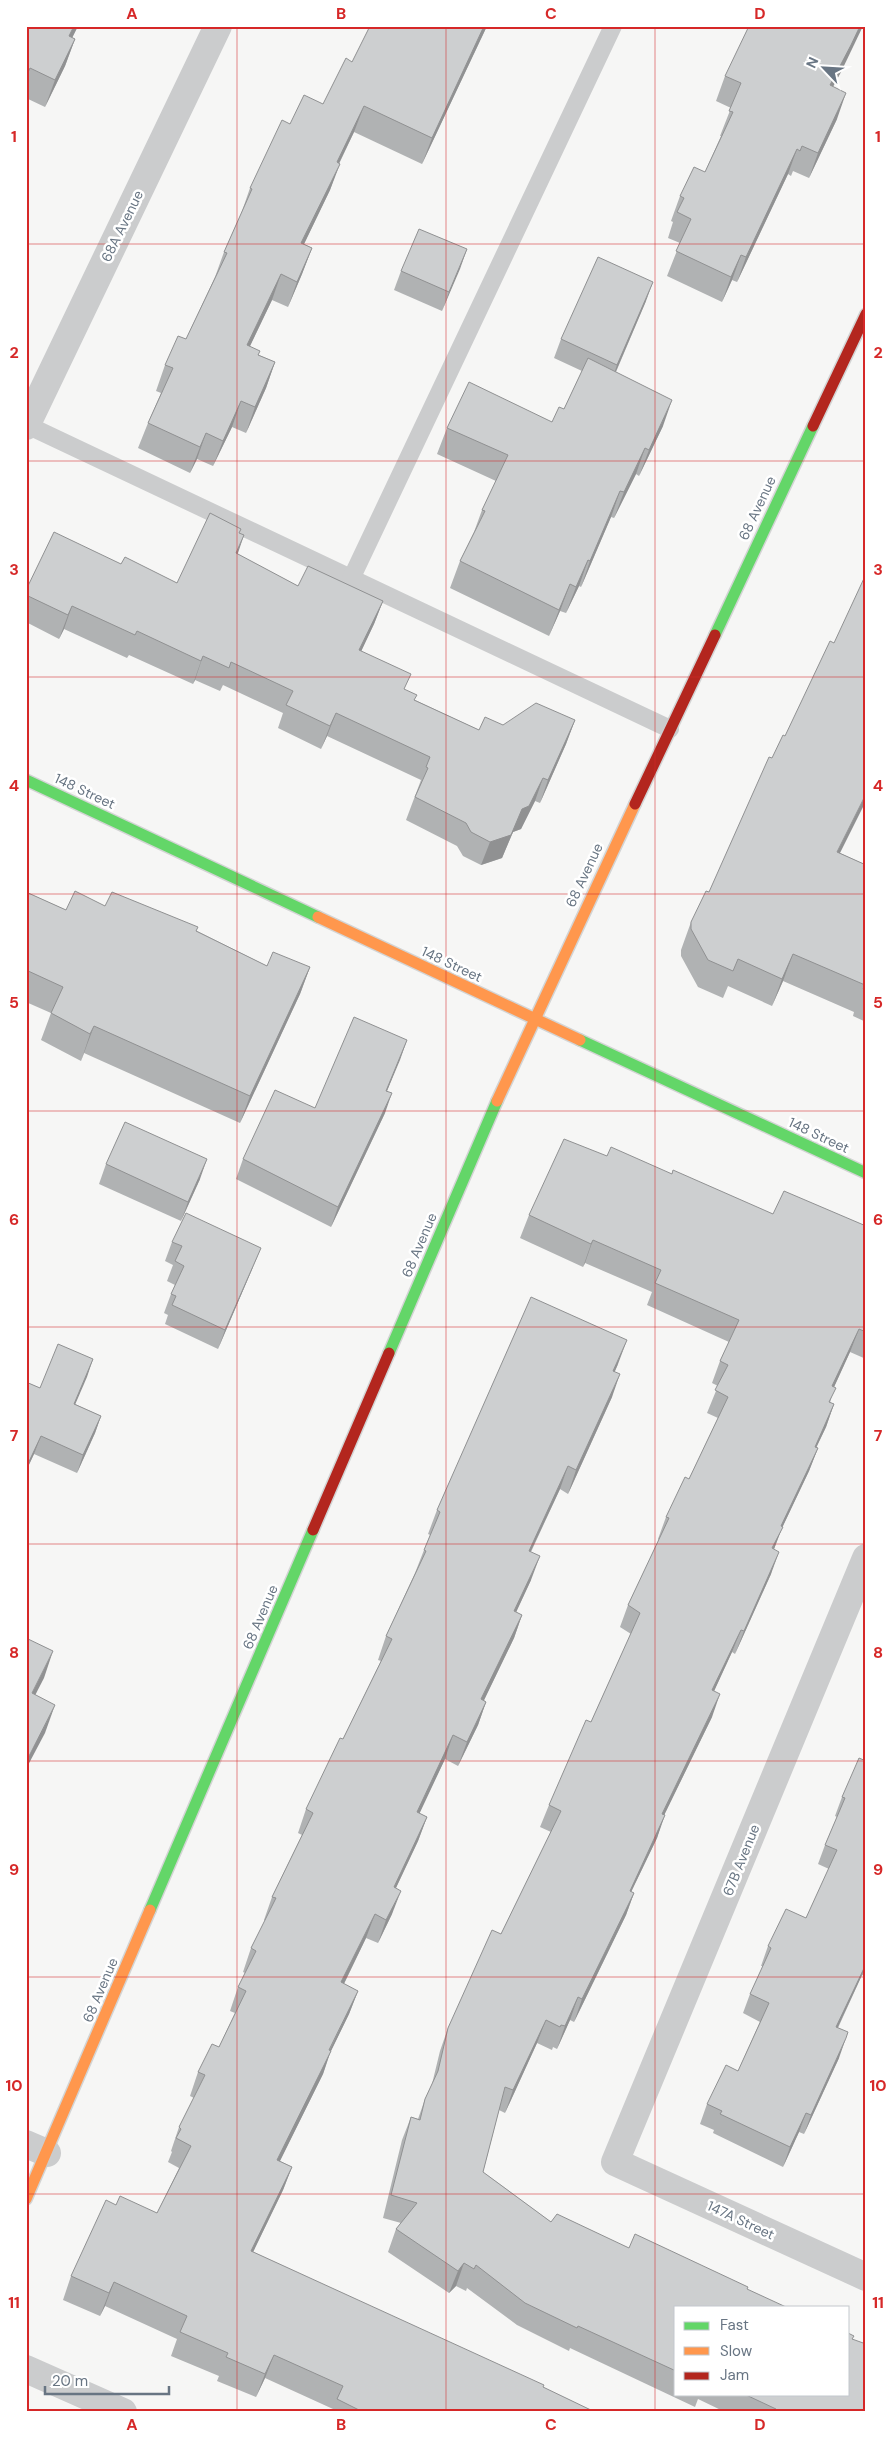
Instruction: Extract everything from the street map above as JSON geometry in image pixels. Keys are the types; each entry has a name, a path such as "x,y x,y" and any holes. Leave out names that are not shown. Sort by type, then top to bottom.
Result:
{"street":[{"name":"68A Avenue","path":"26,425 218,26"},
{"name":"68 Avenue","path":"26,2199 36,2148 533,1018 866,314"},
{"name":"148 Street","path":"26,780 866,1173"},
{"name":"67B Avenue","path":"616,2162 866,1558"},
{"name":"147A Street","path":"616,2162 866,2277"},
{"path":"26,2369 123,2412"}],"lane":[{"path":"351,578 612,26"},
{"path":"26,425 670,728"}],"building":[{"path":"26,26 74,26 69,36 75,39 55,80 30,68 26,77"},
{"path":"370,26 484,26 432,138 364,106 337,162 340,164 301,243 312,248 297,282 281,274 247,345 260,351 258,355 275,362 255,407 241,401 223,441 206,433 200,447 148,423 173,368 165,365 178,336 186,339 227,253 224,252 252,189 250,188 282,120 290,124 304,95 323,104 346,58 352,62"},
{"path":"749,26 860,26 830,85 846,93 818,153 802,146 800,151 797,149 746,257 741,255 731,277 676,251 691,219 677,212 684,198 680,196 694,167 705,172 733,112 729,111 741,83 725,76"},
{"path":"419,229 467,249 449,292 401,271"},
{"path":"598,257 653,282 617,365 561,339"},
{"path":"588,358 672,400 649,450 645,448 624,492 620,491 590,561 588,560 576,587 570,584 559,610 460,561 485,511 482,510 508,455 447,428 469,382 552,422 559,407 564,409"},
{"path":"210,513 241,529 239,533 244,535 236,553 298,586 308,566 383,601 359,650 411,674 404,689 417,695 414,700 479,730 485,717 503,725 536,703 575,720 548,780 543,778 529,806 522,809 511,835 490,842 471,832 466,823 415,797 428,768 426,767 430,757 336,713 330,726 286,705 293,691 231,662 229,668 203,656 201,661 137,631 135,635 72,606 68,615 26,595 26,590 54,532 121,564 125,557 177,583"},
{"path":"866,574 866,794 837,852 866,865 866,990 863,989 865,985 793,954 782,979 738,959 733,971 708,960 691,929 691,922 706,891 709,892 769,757 772,758 783,735 785,736 830,641 834,643"},
{"path":"75,891 105,906 112,892 198,927 196,931 267,966 273,952 310,967 250,1096 94,1026 90,1034 51,1013 63,987 26,970 26,892 66,910"},
{"path":"354,1017 407,1040 386,1091 392,1093 338,1207 243,1159 275,1090 315,1108"},
{"path":"125,1122 207,1159 188,1202 106,1164"},
{"path":"564,1139 607,1156 611,1147 672,1174 673,1170 773,1214 784,1191 866,1226 866,1332 859,1329 832,1386 836,1388 829,1402 834,1404 815,1447 818,1448 772,1548 779,1552 744,1631 741,1630 712,1690 720,1694 662,1814 665,1815 630,1891 634,1893 582,1999 578,1997 565,2026 561,2025 560,2027 546,2020 513,2090 505,2087 483,2172 551,2222 557,2214 629,2248 635,2234 784,2306 674,2306 674,2370 525,2303 476,2265 474,2269 464,2263 458,2271 396,2229 417,2203 391,2195 411,2117 420,2120 425,2099 438,2071 448,2028 492,1930 501,1934 561,1811 549,1805 586,1720 591,1722 640,1613 628,1605 669,1518 666,1517 685,1477 689,1479 728,1397 715,1390 728,1365 720,1361 739,1320 655,1283 661,1270 593,1240 591,1244 529,1215"},
{"path":"186,1213 261,1248 225,1330 172,1305 176,1296 171,1294 184,1266 175,1261 182,1246 172,1242"},
{"path":"531,1297 627,1340 613,1371 620,1374 576,1470 568,1466 529,1551 540,1556 514,1611 522,1615 481,1699 486,1702 467,1742 453,1735 417,1812 427,1817 394,1887 401,1891 386,1920 375,1914 341,1982 358,1991 329,2050 331,2051 277,2160 292,2167 251,2251 544,2385 543,2387 595,2412 363,2412 337,2399 343,2386 274,2355 265,2374 226,2357 228,2353 180,2332 187,2316 114,2282 109,2293 71,2276 106,2200 116,2205 120,2196 157,2213 191,2146 176,2138 181,2129 179,2127 205,2075 198,2072 212,2044 219,2047 246,1991 238,1987 256,1951 251,1948 276,1898 272,1897 313,1813 306,1809 340,1738 343,1739 392,1639 386,1636 426,1551 424,1550 440,1512 437,1510"},
{"path":"58,1344 93,1359 74,1404 101,1416 83,1455 41,1436 26,1468 26,1382 40,1388"},
{"path":"26,1638 53,1651 32,1693 55,1705 26,1762"},
{"path":"859,1758 866,1761 866,1964 836,2027 848,2032 846,2038 811,2115 806,2113 790,2147 720,2114 722,2111 707,2104 726,2065 738,2071 769,2003 750,1994 771,1948 768,1946 786,1909 806,1918 837,1850 825,1845 845,1798 842,1797"},
{"path":"850,2334 854,2336 852,2339 866,2344 866,2412 774,2412 776,2409 748,2396 850,2396"}],"traffic: fast":[{"path":"715,635 813,426"},
{"path":"26,780 318,917"},
{"path":"580,1040 866,1173"},
{"path":"389,1353 497,1101"},
{"path":"150,1910 313,1530"}],"traffic: slow":[{"path":"497,1101 635,804"},
{"path":"318,917 580,1040"},
{"path":"26,2199 150,1910"}],"traffic: jam":[{"path":"813,426 866,314"},
{"path":"635,804 715,635"},
{"path":"313,1530 389,1353"}]}
